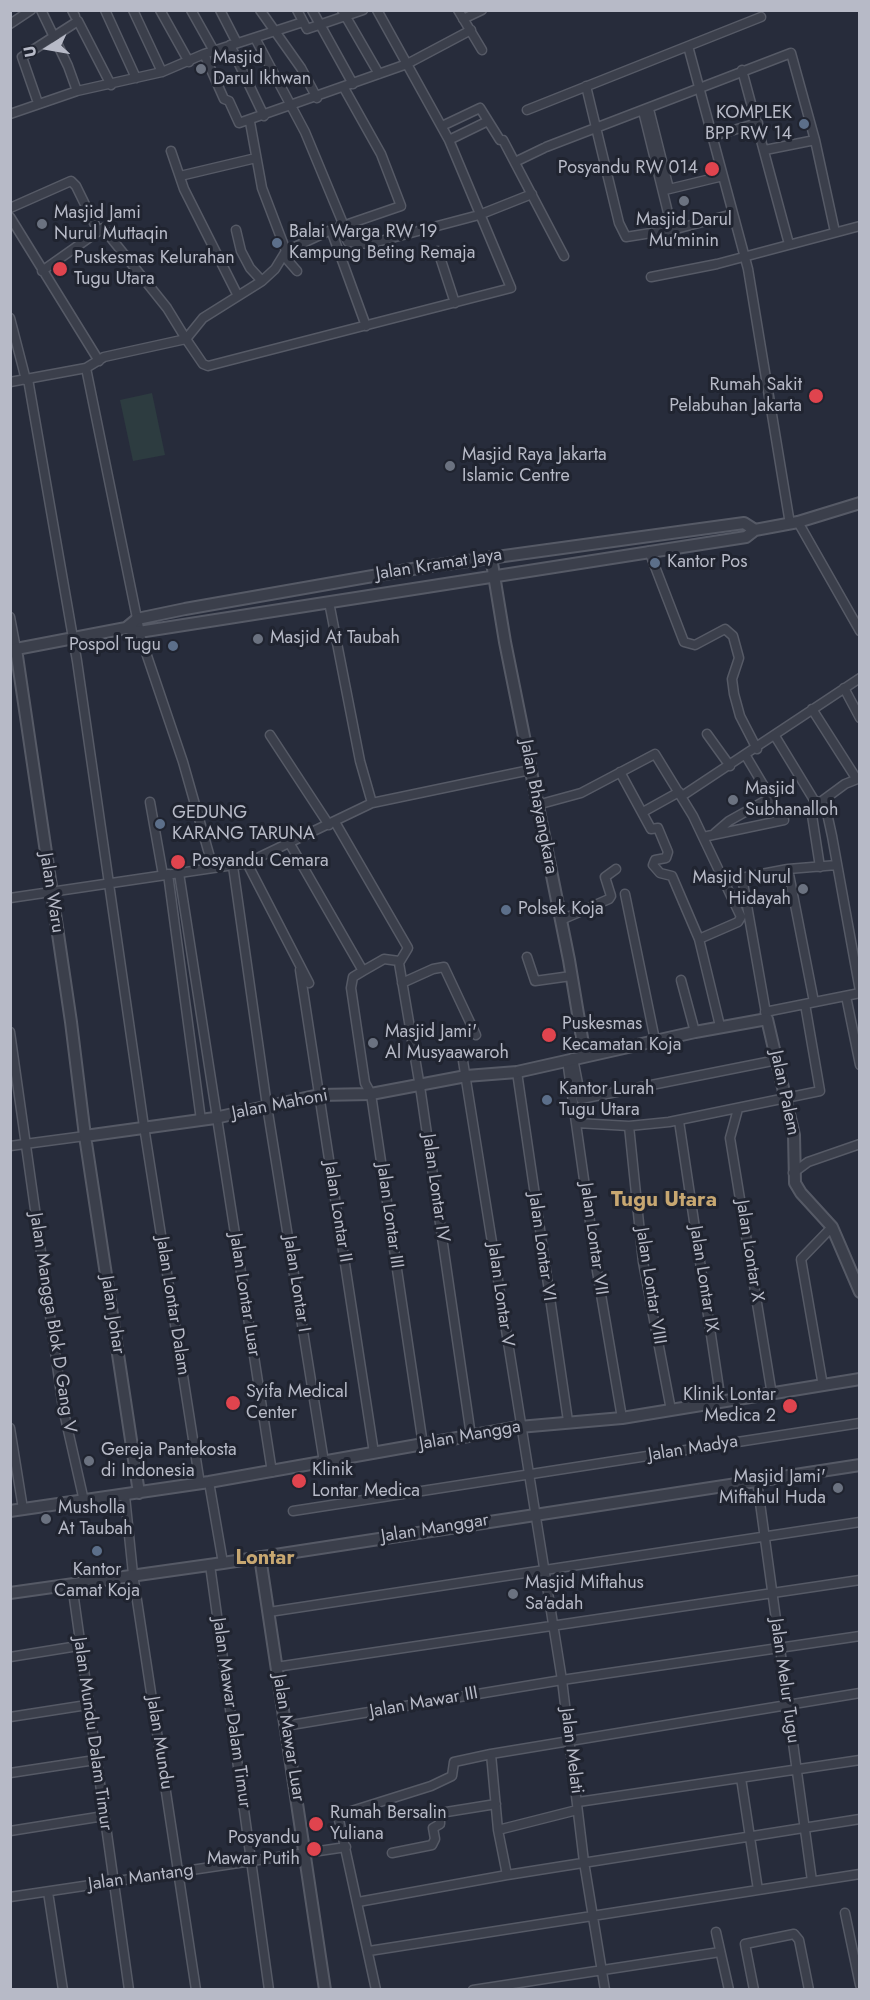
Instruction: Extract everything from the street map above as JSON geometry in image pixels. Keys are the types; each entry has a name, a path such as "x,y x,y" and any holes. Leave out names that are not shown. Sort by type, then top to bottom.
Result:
{"street":[{"path":"10,24 31,10"},
{"path":"41,10 77,91"},
{"path":"105,10 136,78"},
{"path":"133,10 162,72"},
{"path":"160,10 189,62"},
{"path":"191,10 214,51"},
{"path":"220,10 264,116"},
{"path":"260,10 301,68 317,98"},
{"path":"297,10 307,29 344,14 363,10"},
{"path":"312,10 353,84"},
{"path":"42,271 103,228 166,308 203,364 208,366 455,303 512,286 479,215 449,140 377,10"},
{"path":"458,10 482,50"},
{"path":"463,19 482,10"},
{"path":"344,14 379,74"},
{"path":"38,103 22,57 54,36 75,16 111,85"},
{"path":"526,110 761,17"},
{"path":"12,111 77,91 162,72 204,54 303,22"},
{"path":"204,54 224,99 229,101 237,123 250,122 407,64 471,30"},
{"path":"255,38 305,132 348,242 369,244 479,215 532,194"},
{"path":"688,46 745,256 794,523 860,631"},
{"path":"515,162 742,70 791,53 835,232"},
{"path":"742,70 789,244"},
{"path":"586,86 624,235 629,238 733,214"},
{"path":"10,382 86,368 104,357 186,339 203,318 262,281 285,253 331,230 400,206 381,154 344,88"},
{"path":"442,126 478,107 500,140 503,140 564,256"},
{"path":"646,110 672,229"},
{"path":"449,140 488,121"},
{"path":"250,122 264,196 285,253 297,271"},
{"path":"713,136 758,123"},
{"path":"765,150 814,140"},
{"path":"171,150 184,189 238,296"},
{"path":"180,176 256,158"},
{"path":"665,190 723,176"},
{"path":"10,208 71,181 76,186 98,231"},
{"path":"10,217 99,361"},
{"path":"651,277 745,256 860,226"},
{"path":"236,230 246,259 262,281"},
{"path":"331,230 366,326"},
{"path":"438,251 455,303"},
{"name":"Jalan Lontar Dalam","path":"10,318 27,380 73,639 144,1128 205,1483 223,1563"},
{"path":"86,368 139,632 183,762 213,868"},
{"name":"Jalan Kramat Jaya","path":"13,649 126,628 139,632 746,537 755,530 794,523 860,503"},
{"name":"Jalan Kramat Jaya","path":"136,619 492,556 744,524 755,530"},
{"path":"649,551 684,642 695,645 725,629 733,636 739,658 732,679 734,694 740,716 757,749"},
{"name":"Jalan Bhayangkara","path":"492,556 530,771 561,920 585,1056"},
{"path":"329,602 360,761 372,803"},
{"path":"10,617 13,649"},
{"path":"126,628 136,619"},
{"name":"Jalan Waru","path":"13,649 71,1022 85,1136"},
{"path":"643,812 681,794 730,766 860,678"},
{"path":"844,688 860,718"},
{"path":"812,709 858,778 811,809 820,867"},
{"path":"706,734 730,766"},
{"path":"270,735 332,823 406,945 407,951 399,961 384,959 361,966 290,844"},
{"path":"742,877 766,1015 860,992 827,813 775,736"},
{"path":"537,805 580,793 653,754 681,794 741,917 738,922 699,939"},
{"path":"703,837 784,820 746,756"},
{"path":"10,898 247,863 372,803 530,771"},
{"path":"620,772 651,829 658,828 668,852 666,858 655,860 653,865 660,873 669,873 699,939 720,1026"},
{"path":"715,833 729,821 770,798"},
{"path":"150,802 165,874 201,1120"},
{"path":"247,863 300,970 309,983"},
{"path":"725,881 788,869 837,865"},
{"name":"Jalan Lontar I","path":"233,866 267,1106 324,1462"},
{"path":"561,920 609,899 611,896 605,877 616,869"},
{"path":"577,1123 629,1126 679,1121 820,1091 810,1003 788,869"},
{"name":"Jalan Lontar Luar","path":"179,873 215,1118 272,1472"},
{"path":"624,894 655,1040"},
{"path":"527,957 536,981 571,976"},
{"name":"Jalan Lontar IV","path":"399,961 471,1436"},
{"name":"Jalan Lontar III","path":"361,966 353,977 351,988 365,1083 371,1094 423,1445"},
{"path":"402,983 433,969 444,967 476,1035"},
{"name":"Jalan Lontar II","path":"300,970 374,1453"},
{"path":"681,981 695,1032"},
{"path":"846,996 860,1065"},
{"name":"Jalan Mahoni","path":"10,1146 215,1118 319,1095 371,1094 466,1076 517,1072 766,1015"},
{"name":"Jalan Palem","path":"766,1015 794,1135 793,1173 801,1193 832,1227 860,1292"},
{"name":"Jalan Mangga Blok D Gang V","path":"10,1032 63,1408 84,1502"},
{"path":"570,1059 581,1099 777,1060"},
{"name":"Jalan Lontar VII","path":"570,1059 597,1271 621,1418"},
{"name":"Jalan Lontar V","path":"462,1061 534,1513"},
{"name":"Jalan Lontar VI","path":"517,1072 567,1421"},
{"name":"Jalan Lontar X","path":"738,1108 730,1138 772,1395"},
{"name":"Jalan Lontar IX","path":"679,1121 721,1402"},
{"name":"Jalan Lontar VIII","path":"629,1126 643,1262 671,1410"},
{"name":"Jalan Johar","path":"85,1136 139,1493"},
{"path":"793,1173 808,1162 860,1144"},
{"path":"823,1386 801,1259 832,1227"},
{"name":"Jalan Mangga","path":"10,1511 125,1496 272,1472 519,1427 621,1418 860,1379"},
{"name":"Jalan Madya","path":"293,1511 860,1423"},
{"path":"10,1428 23,1509"},
{"name":"Jalan Manggar","path":"10,1593 210,1565 534,1513 860,1465"},
{"name":"Jalan Melur Tugu","path":"757,1481 770,1593 780,1648 812,1881"},
{"name":"Jalan Mundu","path":"125,1496 133,1574 196,1989"},
{"name":"Jalan Melati","path":"534,1513 562,1680 584,1862 605,1989"},
{"path":"269,1612 860,1522"},
{"name":"Jalan Mawar Luar","path":"260,1557 326,1989"},
{"name":"Jalan Mawar Dalam Timur","path":"210,1565 269,1989"},
{"path":"276,1667 860,1580"},
{"name":"Jalan Mundu Dalam Timur","path":"72,1584 78,1646 129,1989"},
{"name":"Jalan Mawar III","path":"285,1726 562,1680 860,1636"},
{"path":"10,1656 78,1646"},
{"path":"376,1989 340,1816 431,1786 453,1776 454,1762 570,1740 860,1693"},
{"path":"10,1717 87,1705"},
{"path":"491,1754 498,1830 507,1875"},
{"path":"10,1773 95,1760"},
{"path":"498,1830 578,1806 860,1760"},
{"path":"741,1778 758,1890"},
{"path":"392,1853 432,1845 435,1839 433,1828 440,1824 440,1812 496,1804"},
{"path":"10,1831 104,1816"},
{"path":"358,1902 584,1862 860,1819"},
{"name":"Jalan Mantang","path":"10,1898 346,1847"},
{"path":"369,1951 860,1874"},
{"path":"48,1892 63,1989"},
{"path":"845,1913 860,1985"},
{"path":"716,1932 729,1989"},
{"path":"754,1989 745,1944 798,1935 809,1989"},
{"path":"473,1989 720,1952"}],"shaded area":[{"path":"152,393 165,455 133,461 120,400"}],"place":[{"name":"Masjid Darul Ikhwan","path":"201,69"},
{"name":"KOMPLEK BPP RW 14","path":"804,124"},
{"name":"Posyandu RW 014","path":"712,169"},
{"name":"Masjid Darul Mu'minin","path":"684,201"},
{"name":"Masjid Jami Nurul Muttaqin","path":"42,224"},
{"name":"Balai Warga RW 19 Kampung Beting Remaja","path":"277,243"},
{"name":"Puskesmas Kelurahan Tugu Utara","path":"60,269"},
{"name":"Rumah Sakit Pelabuhan Jakarta","path":"816,396"},
{"name":"Masjid Raya Jakarta Islamic Centre","path":"450,466"},
{"name":"Kantor Pos","path":"655,563"},
{"name":"Masjid At Taubah","path":"258,639"},
{"name":"Pospol Tugu","path":"173,646"},
{"name":"Masjid Subhanalloh","path":"733,800"},
{"name":"GEDUNG KARANG TARUNA","path":"160,824"},
{"name":"Posyandu Cemara","path":"178,862"},
{"name":"Masjid Nurul Hidayah","path":"803,889"},
{"name":"Polsek Koja","path":"506,910"},
{"name":"Puskesmas Kecamatan Koja","path":"549,1035"},
{"name":"Masjid Jami' Al Musyaawaroh","path":"373,1043"},
{"name":"Kantor Lurah Tugu Utara","path":"547,1100"},
{"name":"Syifa Medical Center","path":"233,1403"},
{"name":"Klinik Lontar Medica 2","path":"790,1406"},
{"name":"Gereja Pantekosta di Indonesia","path":"89,1461"},
{"name":"Klinik Lontar Medica","path":"299,1481"},
{"name":"Masjid Jami' Miftahul Huda","path":"838,1488"},
{"name":"Musholla At Taubah","path":"46,1519"},
{"name":"Kantor Camat Koja","path":"97,1551"},
{"name":"Masjid Miftahus Sa'adah","path":"513,1594"},
{"name":"Rumah Bersalin Yuliana","path":"316,1824"},
{"name":"Posyandu Mawar Putih","path":"314,1849"}],"district":[{"name":"Tugu Utara","path":"664,1201"},
{"name":"Lontar","path":"265,1559"}]}
